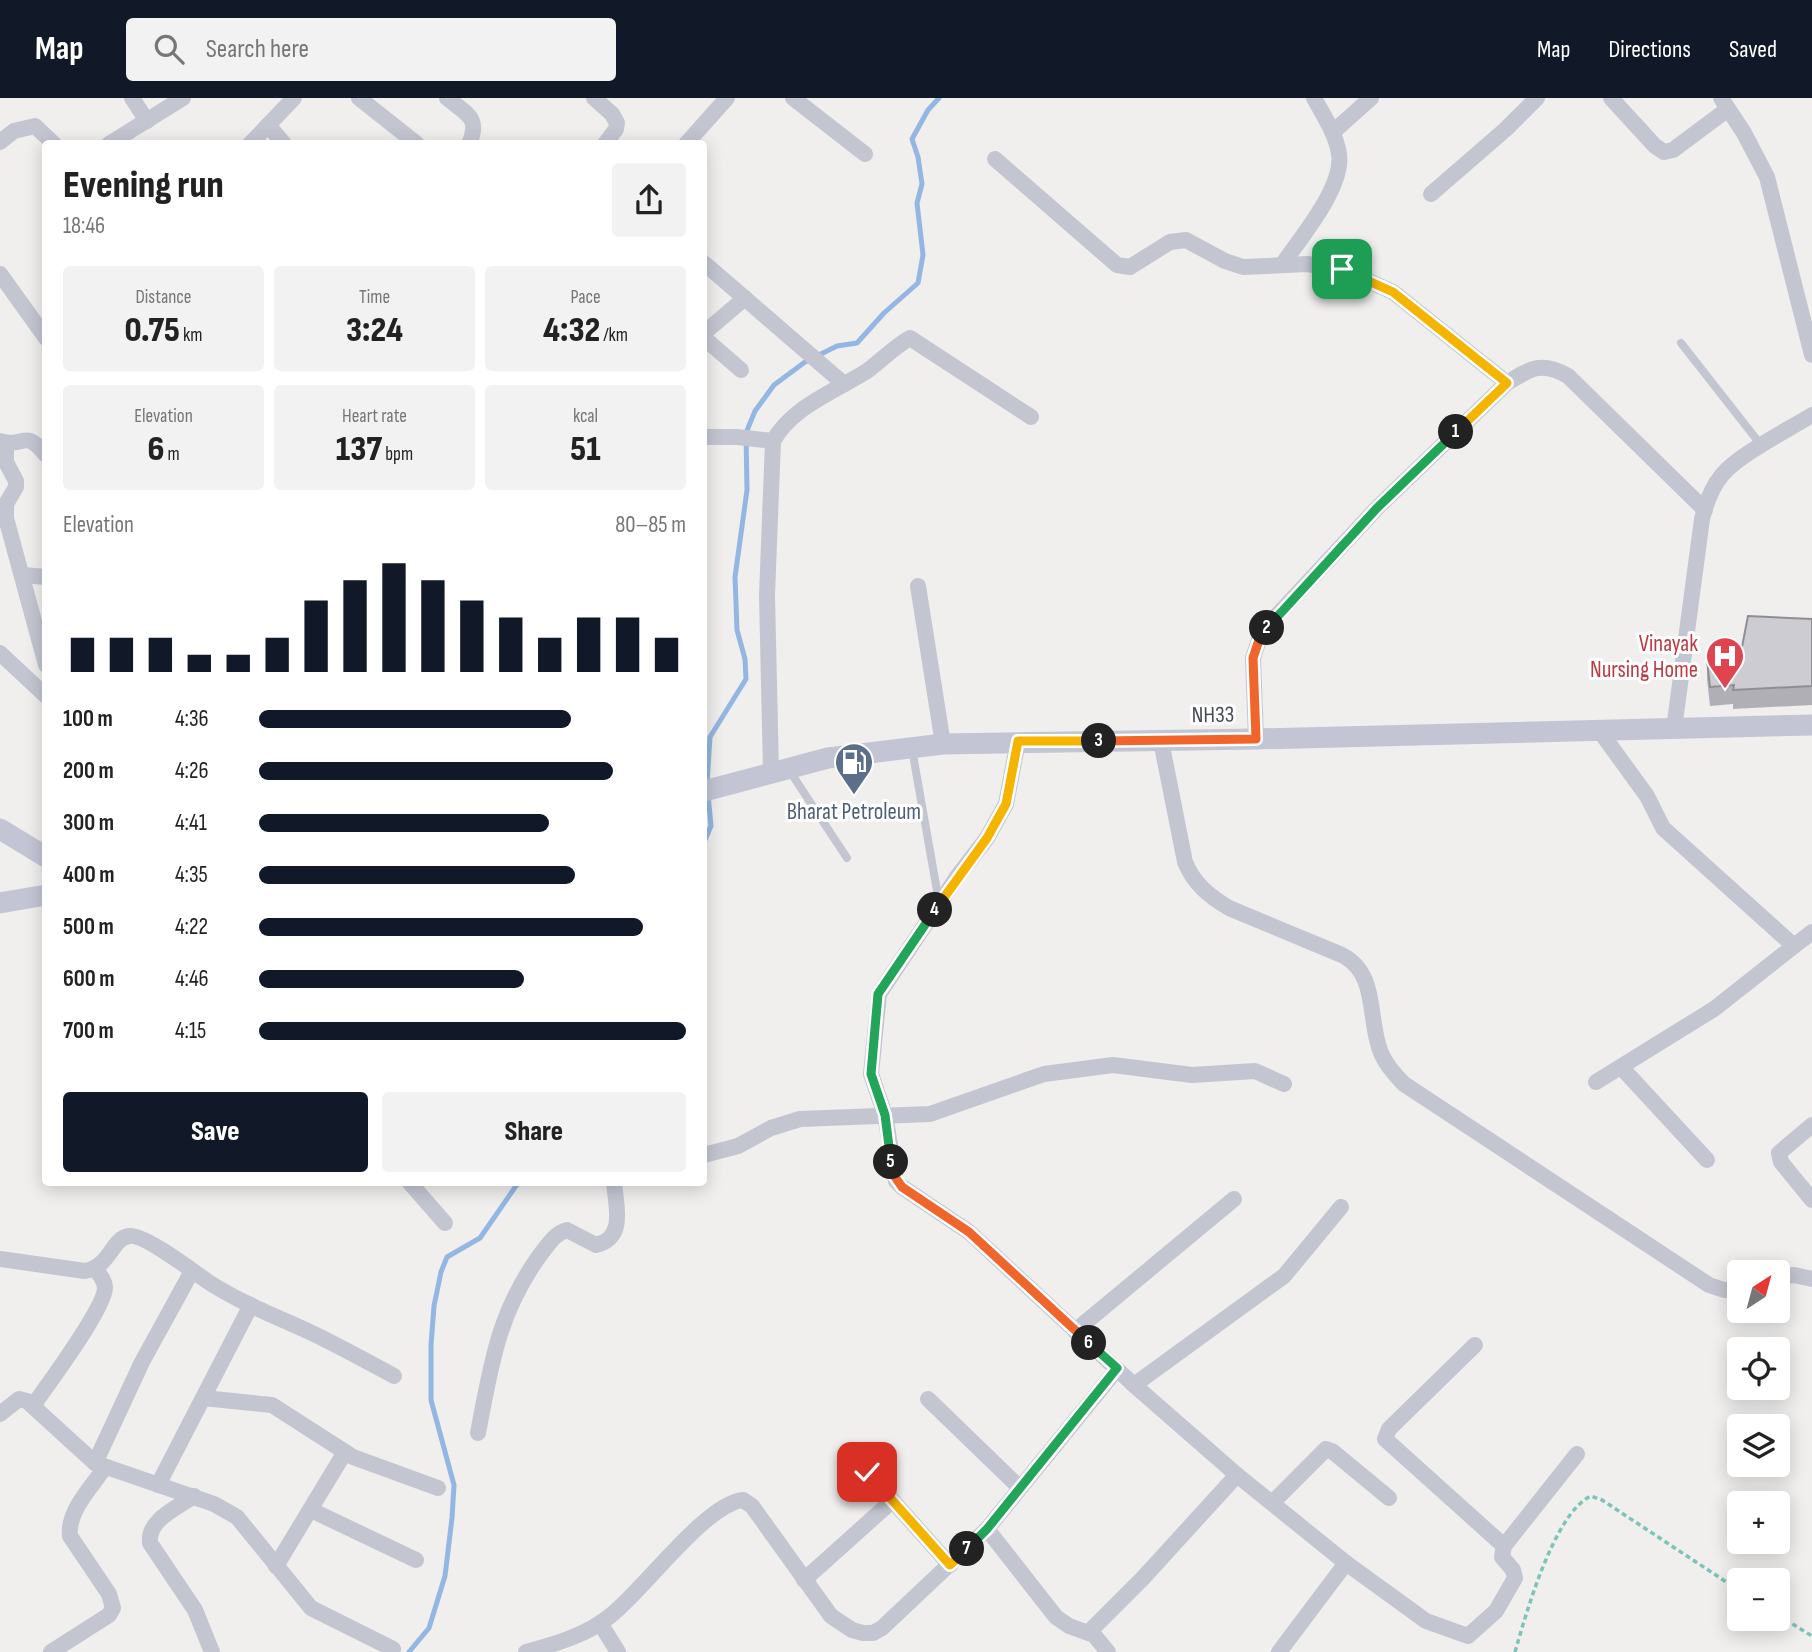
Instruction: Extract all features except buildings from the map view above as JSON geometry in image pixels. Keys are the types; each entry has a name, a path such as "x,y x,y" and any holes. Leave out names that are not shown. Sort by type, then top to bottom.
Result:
{"main road":[{"name":"NH33","path":"711,789 779,769 849,754 943,744 1812,725"},
{"path":"0,829 42,855"},
{"path":"0,903 42,896"}],"street":[{"path":"132,98 147,121"},
{"path":"116,140 183,98"},
{"path":"254,140 294,98"},
{"path":"359,98 412,140"},
{"path":"447,98 473,121 474,133 471,140"},
{"path":"594,98 612,114 617,123 608,140"},
{"path":"690,140 727,98"},
{"path":"793,98 865,155"},
{"path":"1282,265 1335,185 1340,167 1339,151 1332,132 1314,98"},
{"path":"1332,132 1371,98"},
{"path":"1431,194 1506,129 1536,98"},
{"path":"1611,98 1655,146 1664,152 1673,150 1725,103 1767,177 1812,355"},
{"path":"268,125 281,140"},
{"path":"0,142 14,131 35,127 50,140"},
{"path":"995,159 1110,261 1122,267 1130,267 1170,242 1185,240 1234,265 1258,267 1307,264 1342,269 1393,292 1507,383"},
{"path":"707,266 844,384"},
{"path":"0,275 42,333"},
{"path":"707,333 745,299"},
{"path":"707,437 767,440 791,416 866,371 910,338 1031,417"},
{"path":"707,339 741,370"},
{"path":"1256,739 1253,658 1259,640 1270,623 1377,508 1507,383 1524,373 1545,366 1568,376 1705,510"},
{"path":"1674,729 1705,510 1713,487 1723,473 1812,415"},
{"path":"42,451 31,440 3,442 6,462 16,481 16,487 6,504 6,518 42,650"},
{"path":"767,440 767,596 779,769"},
{"path":"23,576 42,576"},
{"path":"918,586 943,744"},
{"path":"0,653 42,692"},
{"path":"1599,730 1647,796 1663,828 1794,946"},
{"path":"1018,741 1006,804 987,838 878,994 871,1074 885,1115 893,1174 902,1187 969,1232 1075,1331 1237,1475 1346,1563 1426,1621 1468,1636 1496,1611 1514,1581 1513,1570 1502,1557 1504,1546 1577,1454"},
{"path":"1161,741 1185,862 1191,876 1212,898 1342,955 1358,965 1365,980 1380,1052 1404,1084 1709,1285 1727,1290"},
{"path":"1596,1082 1714,1009 1812,932"},
{"path":"707,1154 738,1146 771,1128 800,1119 930,1114 1044,1074 1113,1065 1192,1075 1255,1071 1284,1084"},
{"path":"1621,1067 1707,1160"},
{"path":"1812,1125 1782,1150 1779,1157 1812,1200"},
{"path":"413,1186 445,1223"},
{"path":"478,1433 498,1338 516,1293 549,1243 562,1231 573,1232 596,1245 613,1236 617,1229 614,1186"},
{"path":"1075,1331 1234,1199"},
{"path":"1135,1385 1284,1276 1340,1207"},
{"path":"0,1259 95,1269 103,1263 118,1241 135,1236 157,1247 211,1283 394,1376"},
{"path":"33,1406 75,1346 103,1296 103,1280 95,1269"},
{"path":"51,1652 74,1646 109,1615 113,1608 108,1594 70,1536 69,1526 100,1465 142,1362 192,1271"},
{"path":"1790,1276 1812,1279"},
{"path":"158,1485 251,1304"},
{"path":"1475,1345 1384,1436 1504,1546"},
{"path":"526,1652 567,1639 600,1623 634,1595 694,1530 737,1501 743,1500 751,1506 831,1616 852,1630 873,1633 896,1617 987,1529 1117,1368"},
{"path":"202,1398 272,1405 345,1452 438,1488"},
{"path":"0,1414 19,1399 33,1406 100,1465 194,1496 237,1517 311,1608 393,1649"},
{"path":"928,1399 1019,1487"},
{"path":"1272,1503 1326,1449 1332,1451 1389,1498"},
{"path":"276,1566 345,1452"},
{"path":"867,1472 950,1565"},
{"path":"1089,1632 1143,1578 1237,1475"},
{"path":"194,1496 153,1526 149,1533 150,1543 195,1610 212,1652"},
{"path":"804,1580 892,1501"},
{"path":"311,1510 416,1560"},
{"path":"987,1529 1056,1617 1069,1626 1089,1632 1108,1652"},
{"path":"1279,1652 1346,1563"},
{"path":"600,1623 618,1652"}],"lane":[{"path":"1681,343 1762,446"},
{"path":"911,746 940,903"},
{"path":"779,769 847,858"}],"path":[{"path":"1515,1652 1549,1550 1579,1505 1591,1496 1602,1500 1727,1582"},
{"path":"1790,1622 1812,1636"}],"waterway":[{"path":"707,784 710,737 746,679 745,659 737,630 735,577 747,490 746,433 755,411 774,385 805,362 837,346 857,343 884,313 918,283 923,255 917,203 922,184 912,139 928,110 939,98"},
{"path":"707,835 711,826 708,794"},
{"path":"409,1652 429,1628 445,1576 452,1518 454,1485 431,1400 434,1306 441,1272 447,1257 480,1238 516,1186"}],"place":[{"name":"Vinayak Nursing Home","path":"1725,690"},
{"name":"Bharat Petroleum","path":"854,796"}],"route":[{"path":"867,1472 950,1565 987,1529 1117,1368 969,1232 896,1181 885,1115 871,1074 878,994 957,877 987,838 1006,804 1018,741 1256,739 1253,658 1259,640 1270,623 1377,508 1507,383 1393,292 1365,277 1342,269"}]}
